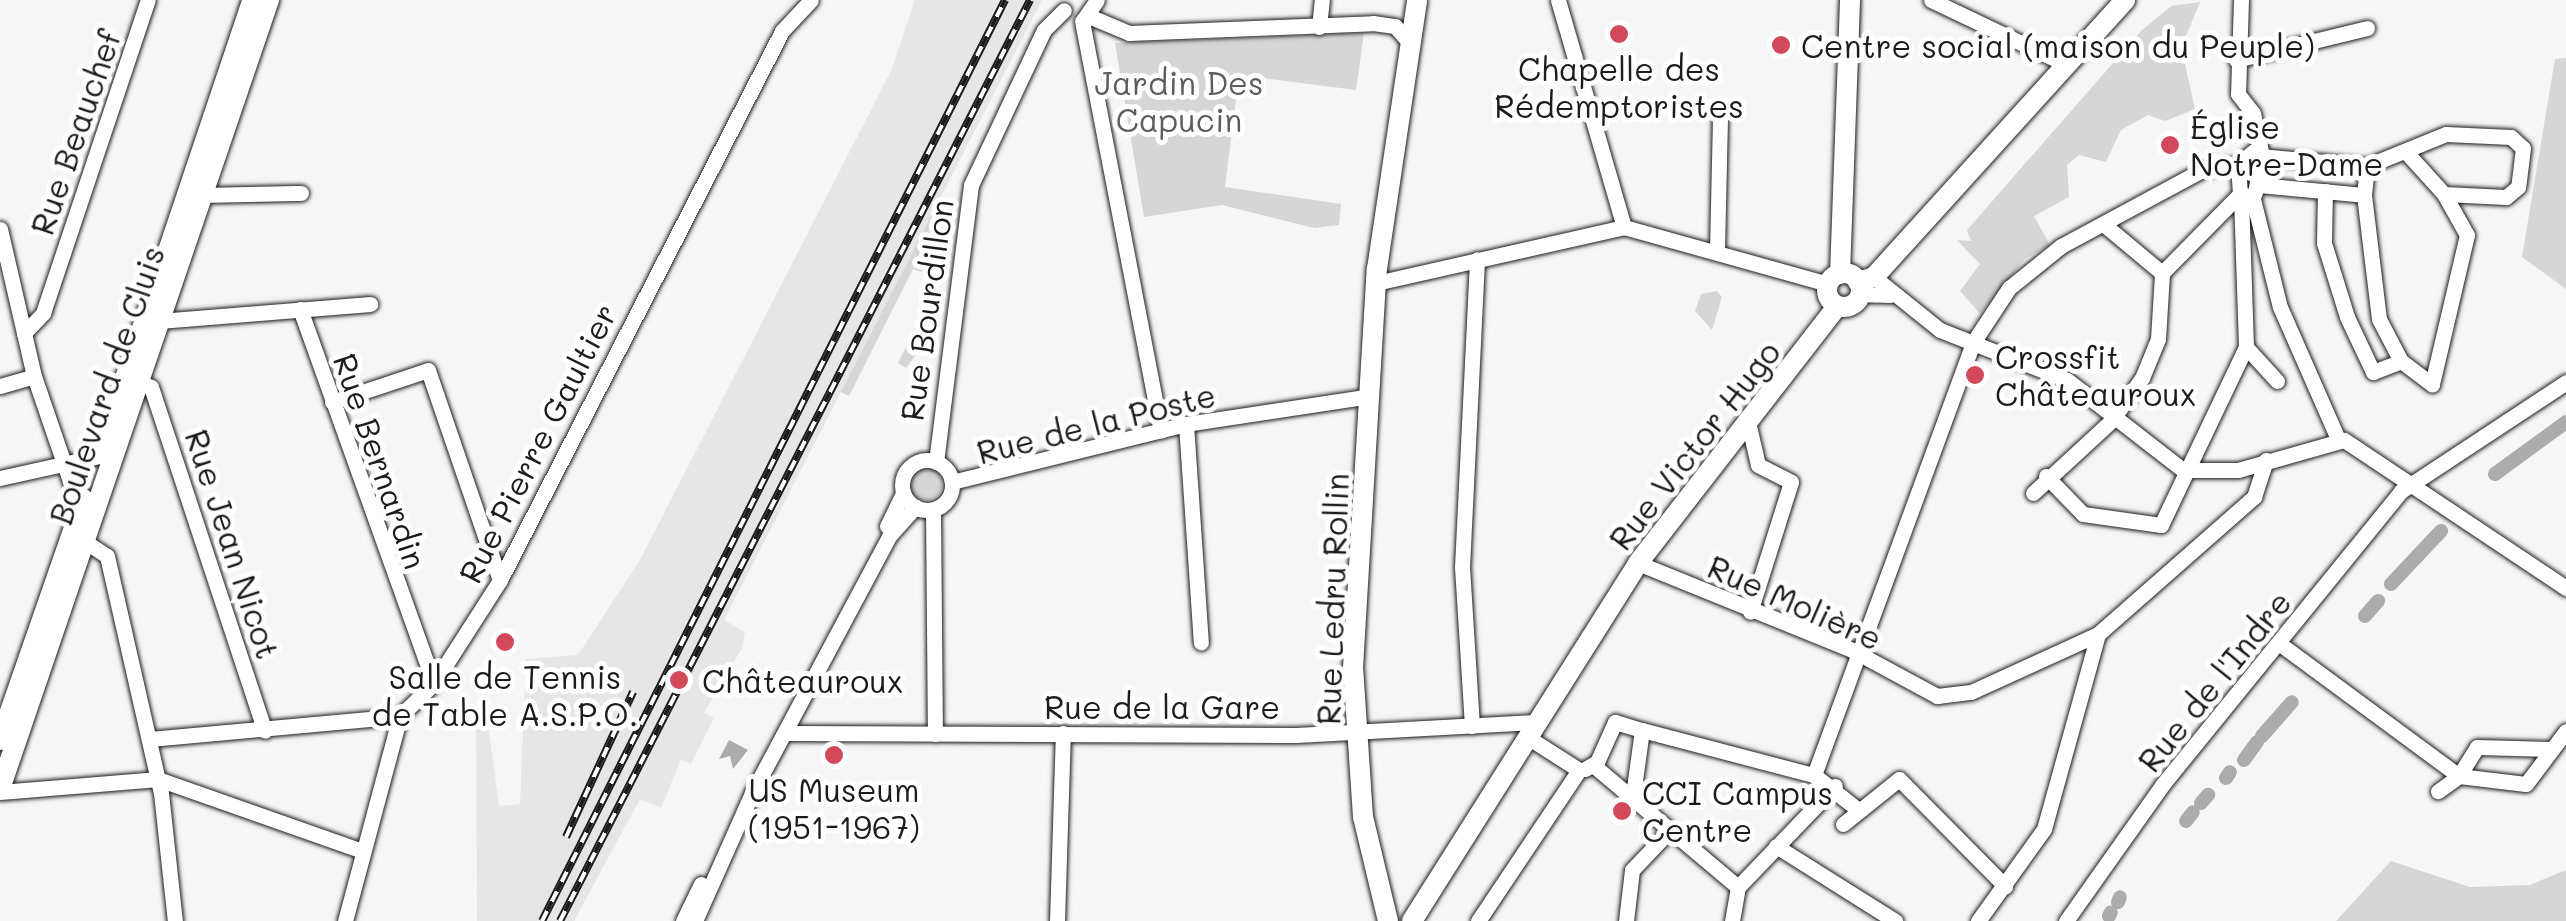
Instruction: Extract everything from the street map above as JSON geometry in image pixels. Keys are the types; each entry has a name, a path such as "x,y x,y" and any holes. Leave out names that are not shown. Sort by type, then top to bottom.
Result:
{"main road":[{"name":"Boulevard de Cluis","path":"0,791 159,320 252,0"},
{"name":"Boulevard de Cluis","path":"0,740 194,194 269,0"},
{"name":"Rue Ledru Rollin","path":"1388,921 1363,818 1356,733 1376,283 1417,0"},
{"path":"1850,0 1856,281"},
{"path":"1856,281 2125,0"},
{"name":"Rue Victor Hugo","path":"1412,921 1638,563 1750,426 1856,281"}],"street":[{"name":"Rue Beauchef","path":"24,333 42,313 148,0"},
{"name":"Rue Pierre Gaultier","path":"400,716 434,683 500,580 782,32 811,0"},
{"path":"1097,0 1086,19 1161,430"},
{"path":"1318,26 1322,0"},
{"path":"1558,0 1624,227"},
{"path":"1931,0 2063,63"},
{"path":"2160,525 2246,346 2248,193 2258,153 2236,60 2241,0"},
{"path":"1063,5 1086,19 1129,33 1396,26 1410,42"},
{"name":"Rue Bourdillon","path":"936,462 971,185 1044,30 1063,5"},
{"path":"2236,60 2367,28"},
{"path":"1717,250 1720,116"},
{"path":"1814,775 1914,521 1940,433 1974,340 2026,269 2106,228 2204,169 2238,164 2258,153 2367,166 2406,154 2446,134 2510,137 2522,148 2514,192 2444,194"},
{"path":"2367,166 2364,195 2380,320 2401,361 2432,384 2467,236 2444,194 2406,154"},
{"path":"2238,164 2280,307 2341,440 2410,481 2566,588"},
{"path":"2032,493 2046,476 2112,420 2158,338 2162,274 2248,193 2325,191 2364,195"},
{"path":"2325,191 2328,266 2347,317 2373,372 2401,361"},
{"path":"194,194 300,192"},
{"path":"1376,283 1624,227 1856,281 1894,296 1940,330 1974,340 2067,380 2112,420 2189,471 2266,460 2341,440"},
{"path":"2106,228 2162,274"},
{"path":"0,229 34,376 59,460 80,510"},
{"path":"1472,726 1462,586 1477,260"},
{"path":"159,320 370,304"},
{"name":"Rue Bernardin","path":"300,309 434,683"},
{"path":"2246,346 2276,381"},
{"path":"332,402 428,370 500,580"},
{"path":"0,386 34,376"},
{"name":"Rue Jean Nicot","path":"139,382 152,387 265,731"},
{"name":"Rue de l'Indre","path":"2066,921 2163,784 2410,481 2566,382"},
{"name":"Rue de la Poste","path":"952,482 1186,424 1371,396"},
{"path":"1186,424 1201,642"},
{"path":"1750,426 1758,465 1791,482 1750,612"},
{"path":"0,478 59,460 99,456"},
{"path":"1978,921 2044,829 2098,634 2185,550 2254,497 2266,460"},
{"path":"683,921 777,747 904,494 909,468 936,462 952,482 933,510 935,734"},
{"path":"2046,476 2083,514 2160,525 2185,550"},
{"path":"904,494 915,507 933,510"},
{"path":"777,747 788,733 890,535 915,507"},
{"path":"84,541 107,556 158,779 175,921"},
{"name":"Rue Molière","path":"1638,563 1933,693 1970,692 2098,634"},
{"path":"2280,644 2424,759 2459,776 2526,784 2566,731"},
{"path":"149,738 265,731 400,716 345,921"},
{"path":"1478,921 1592,770 1615,722 1814,775 1835,786 1856,808"},
{"name":"Rue de la Gare","path":"788,733 1356,733 1472,726 1532,730"},
{"path":"1532,730 1592,770 1738,887"},
{"path":"1632,802 1642,730"},
{"path":"1057,921 1063,732"},
{"path":"2438,791 2459,776 2476,747 2552,749"},
{"path":"0,791 158,779 362,851"},
{"path":"1843,824 1856,808 1899,779 2005,886"},
{"path":"1732,921 1738,887 1835,786"},
{"path":"695,921 751,795"},
{"path":"1626,921 1632,870 1669,831"},
{"path":"1776,846 1895,921"}],"shaded area":[{"path":"915,0 1042,0 724,620 745,632 742,648 704,713 714,718 691,764 681,759 661,808 640,799 574,921 477,921 476,724 488,723 499,806 520,804 526,659 578,655 640,560 892,69"},
{"path":"729,740 748,750 733,769 730,756 719,759"}],"green space":[{"path":"2200,2 2186,36 2171,36 2162,59 2185,64 2195,109 2165,121 2148,115 2121,130 2106,162 2079,155 2067,165 2069,197 2034,216 2050,245 2025,259 1980,314 1960,291 1980,264 1957,240 1971,241 1967,230 2141,31 2171,6"},
{"name":"Jardin Des Capucin","path":"1364,33 1356,90 1239,75 1225,187 1341,204 1339,225 1314,228 1222,205 1144,217 1115,43"},
{"path":"2566,58 2566,289 2522,257 2555,59"},
{"path":"933,212 945,217 937,249 921,272 913,269 849,396 841,392"},
{"path":"935,261 924,344 906,368 898,363 926,307 918,302"},
{"path":"1717,291 1722,297 1712,330 1695,311 1701,294"},
{"path":"926,468 937,473 942,484 937,495 926,500 915,495 910,484 915,473"},
{"path":"2391,861 2470,887 2530,885 2566,870 2566,921 2336,921"}],"waterway":[{"path":"2495,474 2566,422"},
{"path":"2391,584 2441,531"},
{"path":"2365,616 2378,601"},
{"path":"2262,736 2292,702"},
{"path":"2244,760 2257,742"},
{"path":"2226,778 2230,772"},
{"path":"2201,803 2208,795"},
{"path":"2186,821 2193,812"},
{"path":"2118,902 2120,897"},
{"path":"2109,916 2111,912"}],"railway":[{"path":"542,921 1005,0"},
{"path":"560,921 1030,0"},
{"path":"566,837 633,692"}],"place":[{"name":"Chapelle des Rédemptoristes","path":"1619,34"},
{"name":"Centre social (maison du Peuple)","path":"1781,45"},
{"name":"Église Notre-Dame","path":"2170,145"},
{"name":"Crossfit Châteauroux","path":"1975,375"},
{"name":"Salle de Tennis de Table A.S.P.O.","path":"505,642"},
{"name":"Châteauroux","path":"679,680"},
{"name":"US Museum (1951-1967)","path":"834,755"},
{"name":"CCI Campus Centre","path":"1622,811"}]}
